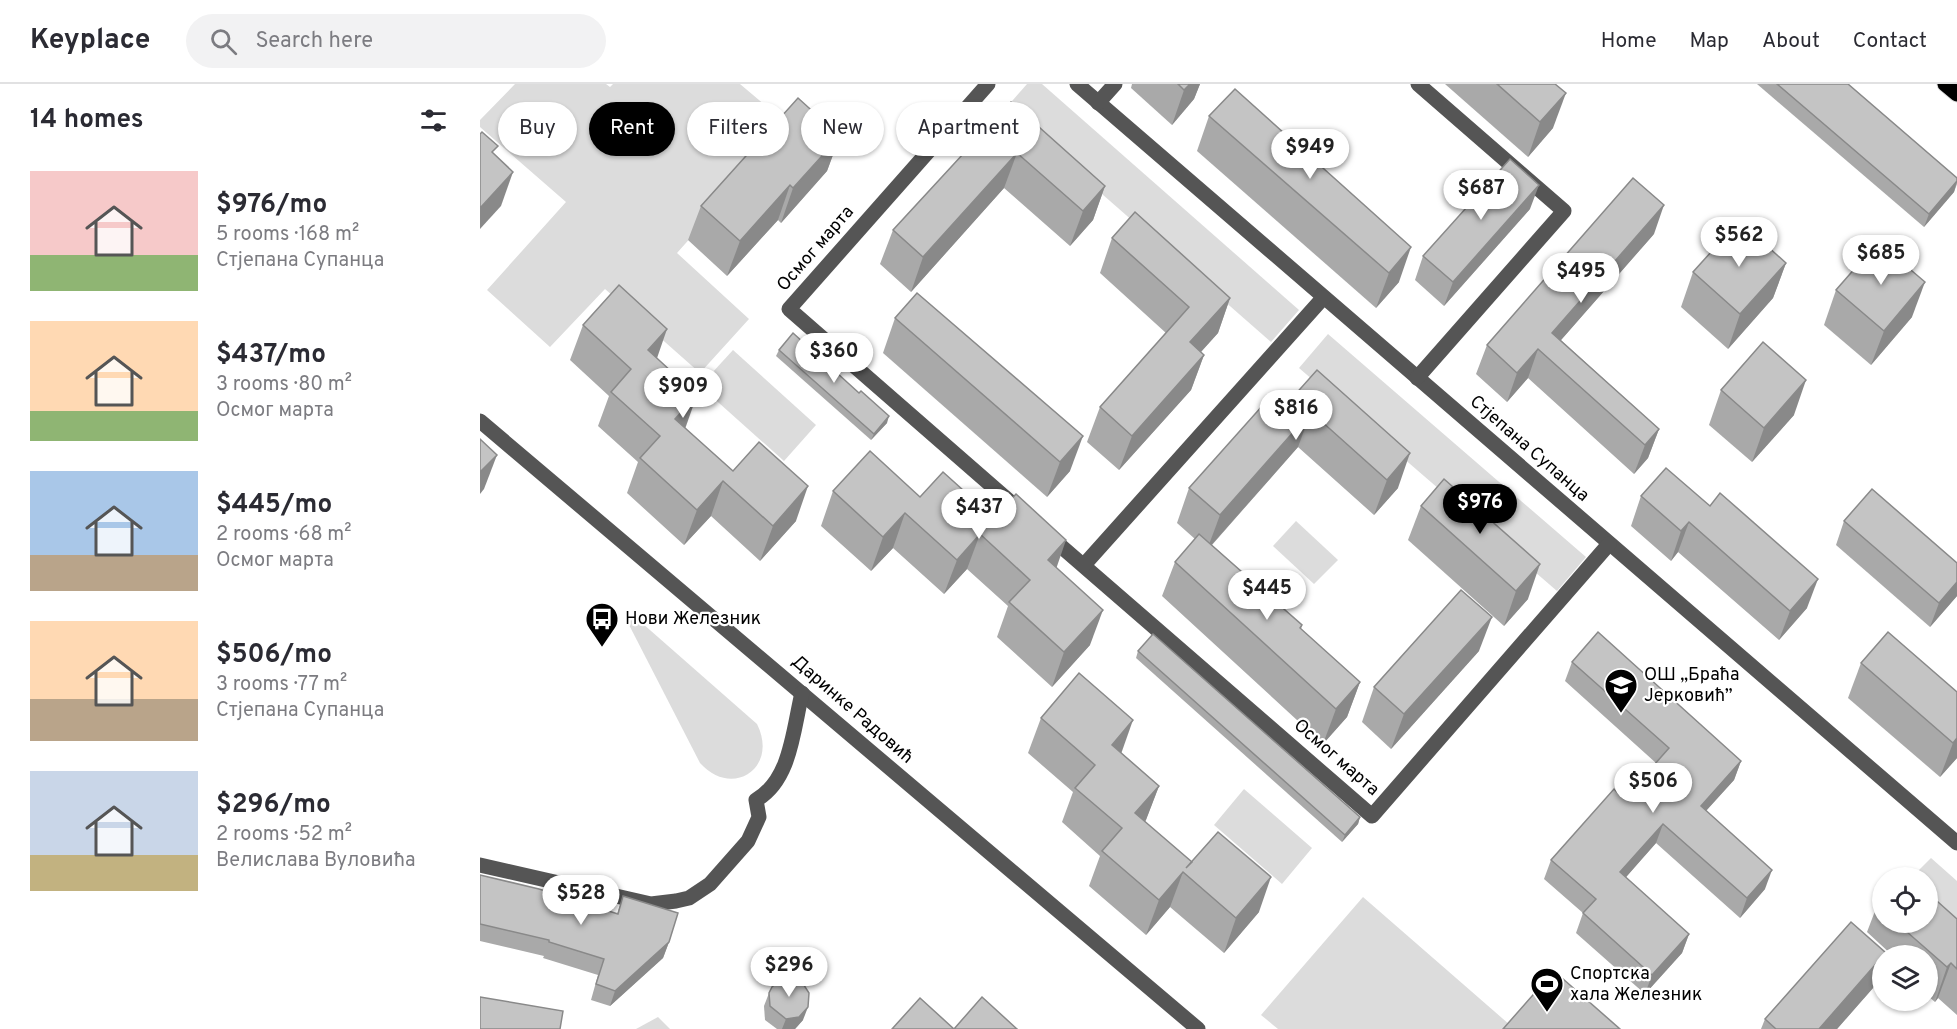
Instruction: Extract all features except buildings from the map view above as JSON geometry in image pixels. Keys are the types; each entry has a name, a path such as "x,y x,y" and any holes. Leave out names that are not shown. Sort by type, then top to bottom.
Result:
{"main road":[{"path":"1945,84 1957,94"}],"street":[{"name":"Осмог марта","path":"988,84 789,309 1372,816 1608,544"},
{"name":"Стјепана Супанца","path":"1077,84 1957,843"},
{"path":"1098,103 1114,84"},
{"path":"1417,378 1564,211 1418,84"},
{"path":"1084,565 1323,298"},
{"name":"Даринке Радовић","path":"480,421 1198,1029"},
{"path":"480,865 651,904 689,898 710,884 748,841 759,817 756,800 770,792 780,779 802,693"}],"shaded area":[{"path":"515,84 606,84 610,87 613,84 740,84 761,102 687,102 687,156 763,156 677,253 749,319 700,373 605,289 550,347 487,290 566,202 513,156 577,156 577,102 498,102 498,143 480,127 480,120"},
{"path":"1027,84 1042,84 1299,310 1271,342 1040,140 1040,102 1011,102"},
{"path":"1328,334 1586,557 1557,591 1299,368"},
{"path":"733,350 816,425 784,461 700,386"},
{"path":"1296,521 1338,560 1314,584 1273,546"},
{"path":"627,612 757,724 762,740 762,754 757,765 749,774 738,778 726,778 713,773 700,763 627,621"},
{"path":"1244,789 1312,848 1282,884 1214,825"},
{"path":"1931,858 1957,881 1957,954 1938,933 1938,867 1922,867"},
{"path":"1363,897 1510,1025 1506,1029 1278,1029 1261,1015"},
{"path":"658,1017 670,1029 636,1029"}],"place":[{"name":"Нови Железник","path":"602,648"},
{"name":"ОШ „Браћа Јерковић”","path":"1621,714"},
{"name":"Спортска хала Железник","path":"1547,1013"}]}
